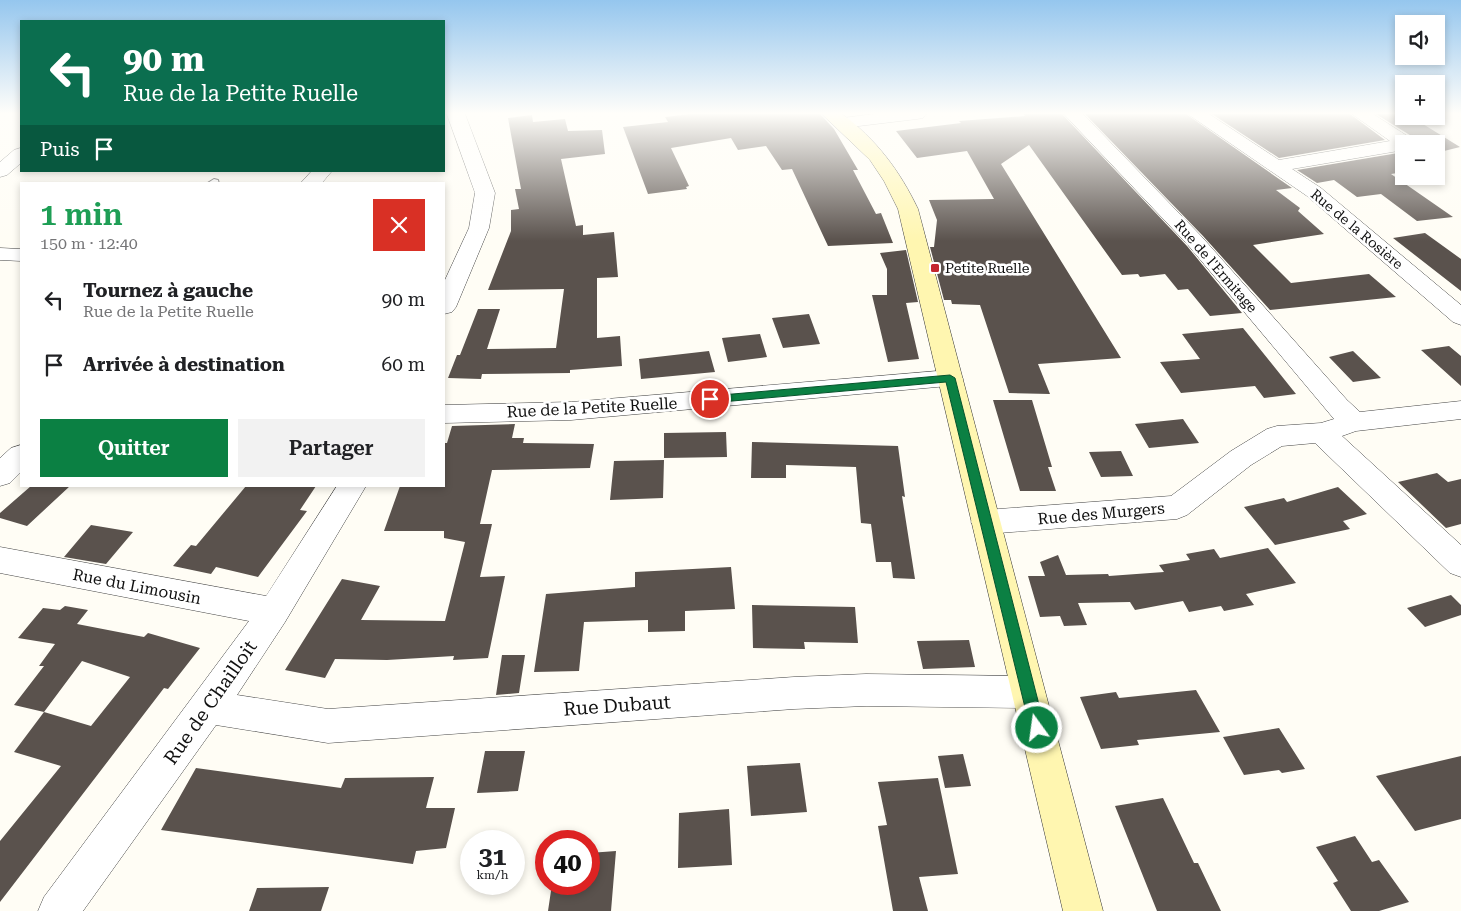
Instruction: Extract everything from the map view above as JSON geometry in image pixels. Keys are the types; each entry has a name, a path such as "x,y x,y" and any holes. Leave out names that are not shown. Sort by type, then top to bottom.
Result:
{"street":[{"path":"0,171 18,157"},
{"path":"445,304 478,228 483,210 484,193 471,157"},
{"path":"878,157 901,192 908,209 1083,911"},
{"name":"Rue de l'Ermitage","path":"1115,157 1195,240 1338,407 1355,422"},
{"name":"Rue de la Rosière","path":"1262,157 1314,192 1461,317"},
{"path":"1276,166 1331,157"},
{"path":"312,182 322,172"},
{"path":"0,254 20,255"},
{"name":"Rue de la Petite Ruelle","path":"445,414 571,411 950,378"},
{"name":"Rue des Murgers","path":"986,522 1177,507 1241,458 1277,436 1321,434 1355,422 1461,410"},
{"path":"1321,434 1461,564"},
{"path":"0,474 20,456"},
{"name":"Rue de Chailloit","path":"58,911 208,707 274,612 351,487"},
{"name":"Rue du Limousin","path":"0,560 274,612"},
{"name":"Rue Dubaut","path":"208,707 328,726 794,693 866,690 1028,692"}],"building":[{"path":"515,157 583,157 561,159 576,226 583,225 583,235 614,232 618,277 597,278 597,338 620,336 622,366 570,370 570,373 482,374 481,379 448,378 457,355 460,355 478,309 500,309 487,349 556,348 564,289 488,290 511,231 511,210 519,209 515,189 521,189"},
{"path":"634,157 675,157 689,186 686,187 687,189 648,194"},
{"path":"773,157 850,157 858,170 853,170 876,214 881,213 893,243 828,246 792,169 782,170"},
{"path":"970,157 1012,157 1001,164 1121,358 1038,364 1050,394 1009,393 980,305 952,304 951,300 944,300 930,247 934,247 937,220 929,200 994,199"},
{"path":"1037,157 1102,157 1187,246 1242,313 1210,316 1188,289 1178,290 1165,274 1140,277 1138,274 1122,275"},
{"path":"1126,157 1247,157 1292,188 1276,190 1300,208 1298,211 1324,234 1253,245 1291,283 1369,274 1396,297 1270,310 1203,236"},
{"path":"1377,157 1395,157 1395,173 1391,174 1395,177 1395,185 1407,185 1453,217 1417,221 1381,194 1357,197 1334,180 1317,183 1297,170"},
{"path":"1425,233 1461,259 1461,291 1393,238"},
{"path":"906,250 918,302 906,303 919,359 888,362 872,295 887,295 887,269 880,253"},
{"path":"809,314 820,344 783,348 772,318"},
{"path":"1243,328 1296,394 1264,398 1255,386 1181,393 1160,362 1200,359 1182,334"},
{"path":"760,334 767,357 728,362 722,338"},
{"path":"1449,346 1461,356 1461,386 1421,350"},
{"path":"709,351 715,372 641,379 639,359"},
{"path":"1353,351 1381,378 1353,382 1329,357"},
{"path":"993,400 1032,400 1052,467 1048,467 1056,491 1020,491"},
{"path":"1183,419 1199,443 1149,448 1135,424"},
{"path":"515,424 512,438 524,438 523,443 594,444 590,468 492,470 480,524 492,524 480,577 505,576 488,658 453,660 454,656 387,660 335,659 325,678 285,670 342,579 380,586 361,620 445,621 465,542 444,538 444,531 384,531 400,487 445,487 445,443 447,443 452,426"},
{"path":"726,432 727,457 664,458 664,433"},
{"path":"752,442 898,446 905,497 902,496 915,579 893,578 891,562 876,562 871,524 861,523 856,467 786,465 786,478 751,478"},
{"path":"1121,451 1133,476 1101,477 1089,452"},
{"path":"664,460 663,498 610,500 614,461"},
{"path":"1437,473 1448,482 1461,479 1461,524 1446,528 1398,482"},
{"path":"30,487 69,487 27,526 0,518 0,513"},
{"path":"245,487 315,487 300,510 307,511 258,577 216,567 211,574 173,566 191,545 196,546"},
{"path":"1338,487 1367,514 1343,521 1350,529 1275,545 1244,507 1284,498 1287,502"},
{"path":"91,525 133,532 106,564 64,557"},
{"path":"1268,548 1296,583 1246,594 1254,605 1224,611 1221,606 1189,612 1183,601 1135,610 1130,602 1078,603 1087,625 1064,626 1060,616 1040,617 1028,576 1045,576 1040,562 1058,555 1066,575 1108,574 1109,576 1164,572 1159,565 1190,560 1186,554 1214,549 1220,558"},
{"path":"731,567 735,609 685,611 685,631 648,632 648,620 584,622 579,671 534,672 546,594 635,587 635,572"},
{"path":"1451,595 1461,605 1461,615 1425,627 1407,608"},
{"path":"752,605 855,607 858,643 804,642 805,649 753,648"},
{"path":"65,606 88,610 77,624 144,637 148,633 200,648 168,689 164,688 0,902 0,841 61,766 14,752 44,712 14,705 44,666 39,666 55,644 18,638 43,608 60,610","holes":["82,661 130,677 91,726 44,712"]},
{"path":"969,640 975,667 923,669 917,641"},
{"path":"502,655 525,655 519,693 496,695"},
{"path":"1196,690 1220,732 1137,740 1139,745 1101,749 1080,697 1116,692 1119,698"},
{"path":"1279,728 1305,769 1282,773 1279,770 1244,775 1223,737"},
{"path":"485,751 525,751 518,791 477,793"},
{"path":"963,754 971,786 945,788 938,756"},
{"path":"1461,756 1461,819 1415,831 1376,776"},
{"path":"800,763 807,812 751,816 747,766"},
{"path":"196,768 341,788 345,778 434,777 426,808 455,808 446,848 416,851 413,864 161,830"},
{"path":"938,778 958,874 919,877 928,911 893,911 878,826 887,825 878,782"},
{"path":"1163,798 1194,863 1198,863 1221,911 1157,911 1115,806"},
{"path":"729,809 732,865 678,868 679,813"},
{"path":"1355,836 1372,862 1379,860 1409,902 1379,911 1351,911 1333,883 1338,881 1316,847"},
{"path":"616,851 611,911 548,911 550,895 600,895 600,852"},
{"path":"329,887 321,911 249,911 257,888"}],"place":[{"name":"Petite Ruelle","path":"935,268"}],"route":[{"path":"710,399 950,378 1037,728"}]}
